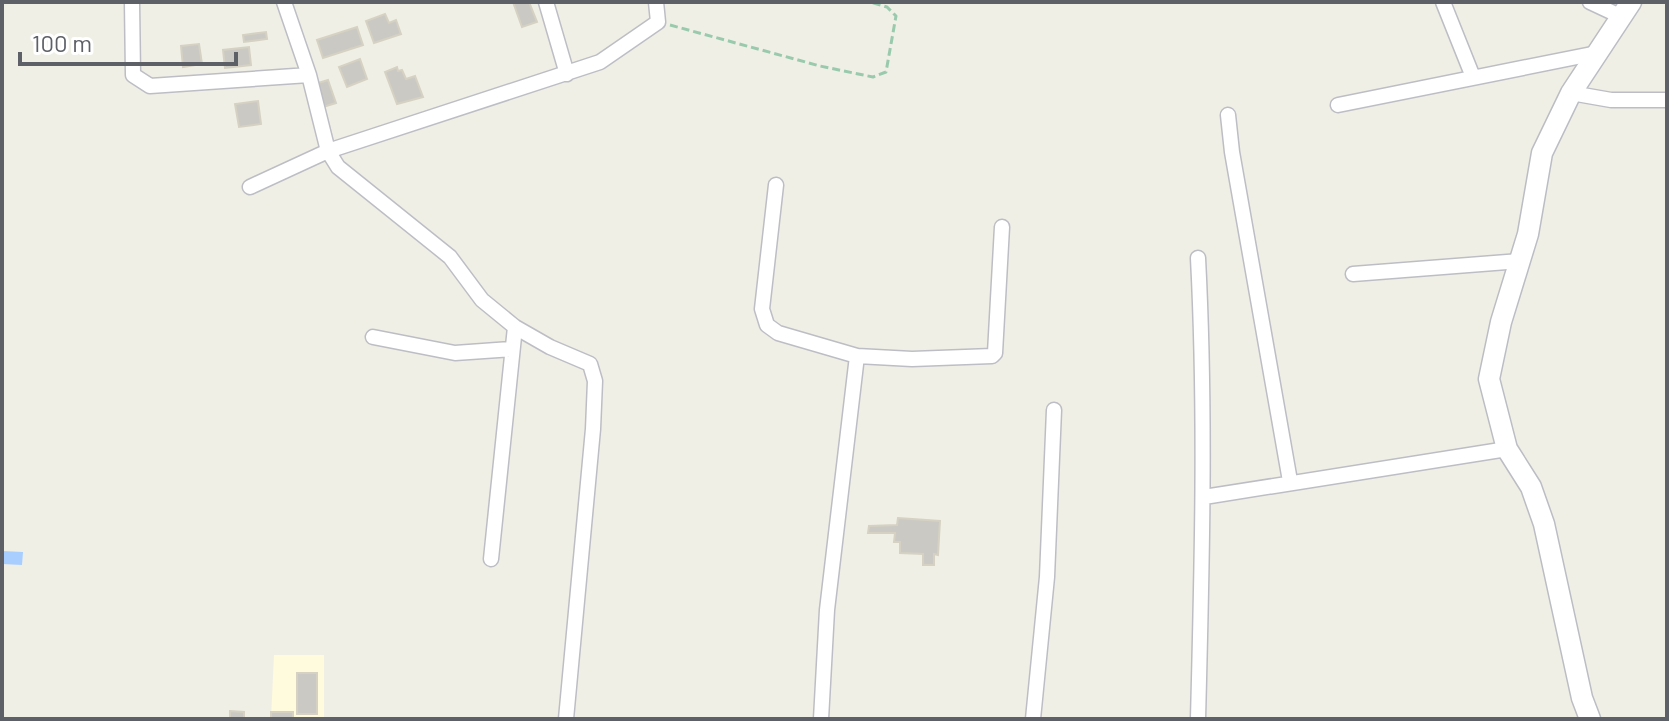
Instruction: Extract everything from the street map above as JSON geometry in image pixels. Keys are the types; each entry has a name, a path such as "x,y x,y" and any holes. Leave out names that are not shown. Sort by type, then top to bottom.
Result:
{"street":[{"path":"132,2 133,75 150,86 309,75"},
{"path":"284,2 309,75 328,151 338,167 450,257 482,300 515,327 550,347 590,364 595,381 593,429 566,719"},
{"path":"546,2 567,74"},
{"path":"250,187 328,151 600,62 658,22 656,2"},
{"path":"1443,2 1473,77"},
{"path":"1590,2 1626,10 1571,93 1542,153 1528,234 1501,322 1489,379 1507,449 1531,487 1544,524 1582,698 1590,719"},
{"path":"1338,105 1597,53"},
{"path":"1571,93 1611,100 1667,100"},
{"path":"1228,115 1290,481"},
{"path":"776,185 762,309 767,325 778,333 857,356 912,359 992,356 995,353 1002,227"},
{"path":"1198,258 1204,497 1198,719"},
{"path":"1353,274 1520,261"},
{"path":"491,559 515,327"},
{"path":"373,337 455,353 512,349"},
{"path":"821,719 827,610 857,356"},
{"path":"1033,719 1047,577 1054,410"},
{"path":"1204,497 1507,449"}],"path":[{"path":"658,22 820,66 873,77 886,72 896,16 887,7 870,2"}],"shaded area":[{"path":"274,655 324,655 324,719 271,719"}],"water":[{"path":"2,551 23,552 22,565 2,564"}],"building":[{"path":"513,2 529,2 537,22 522,27"},
{"path":"385,14 389,23 396,20 401,34 374,43 366,21"},
{"path":"357,27 363,45 323,58 317,40"},
{"path":"266,32 267,39 244,42 243,35"},
{"path":"199,44 202,64 183,67 181,46"},
{"path":"249,47 251,65 225,68 223,50"},
{"path":"360,59 367,79 347,87 339,67"},
{"path":"397,67 406,79 415,76 423,97 397,104 385,72"},
{"path":"328,80 336,103 323,107 315,84"},
{"path":"258,101 261,124 239,127 235,104"},
{"path":"898,518 940,521 938,555 934,554 934,565 923,565 923,554 900,553 900,542 894,542 895,533 868,533 869,526 897,525"},
{"path":"297,673 317,673 317,714 297,714"},
{"path":"230,711 244,712 244,719 230,719"},
{"path":"271,712 293,712 293,719 271,719"}]}
